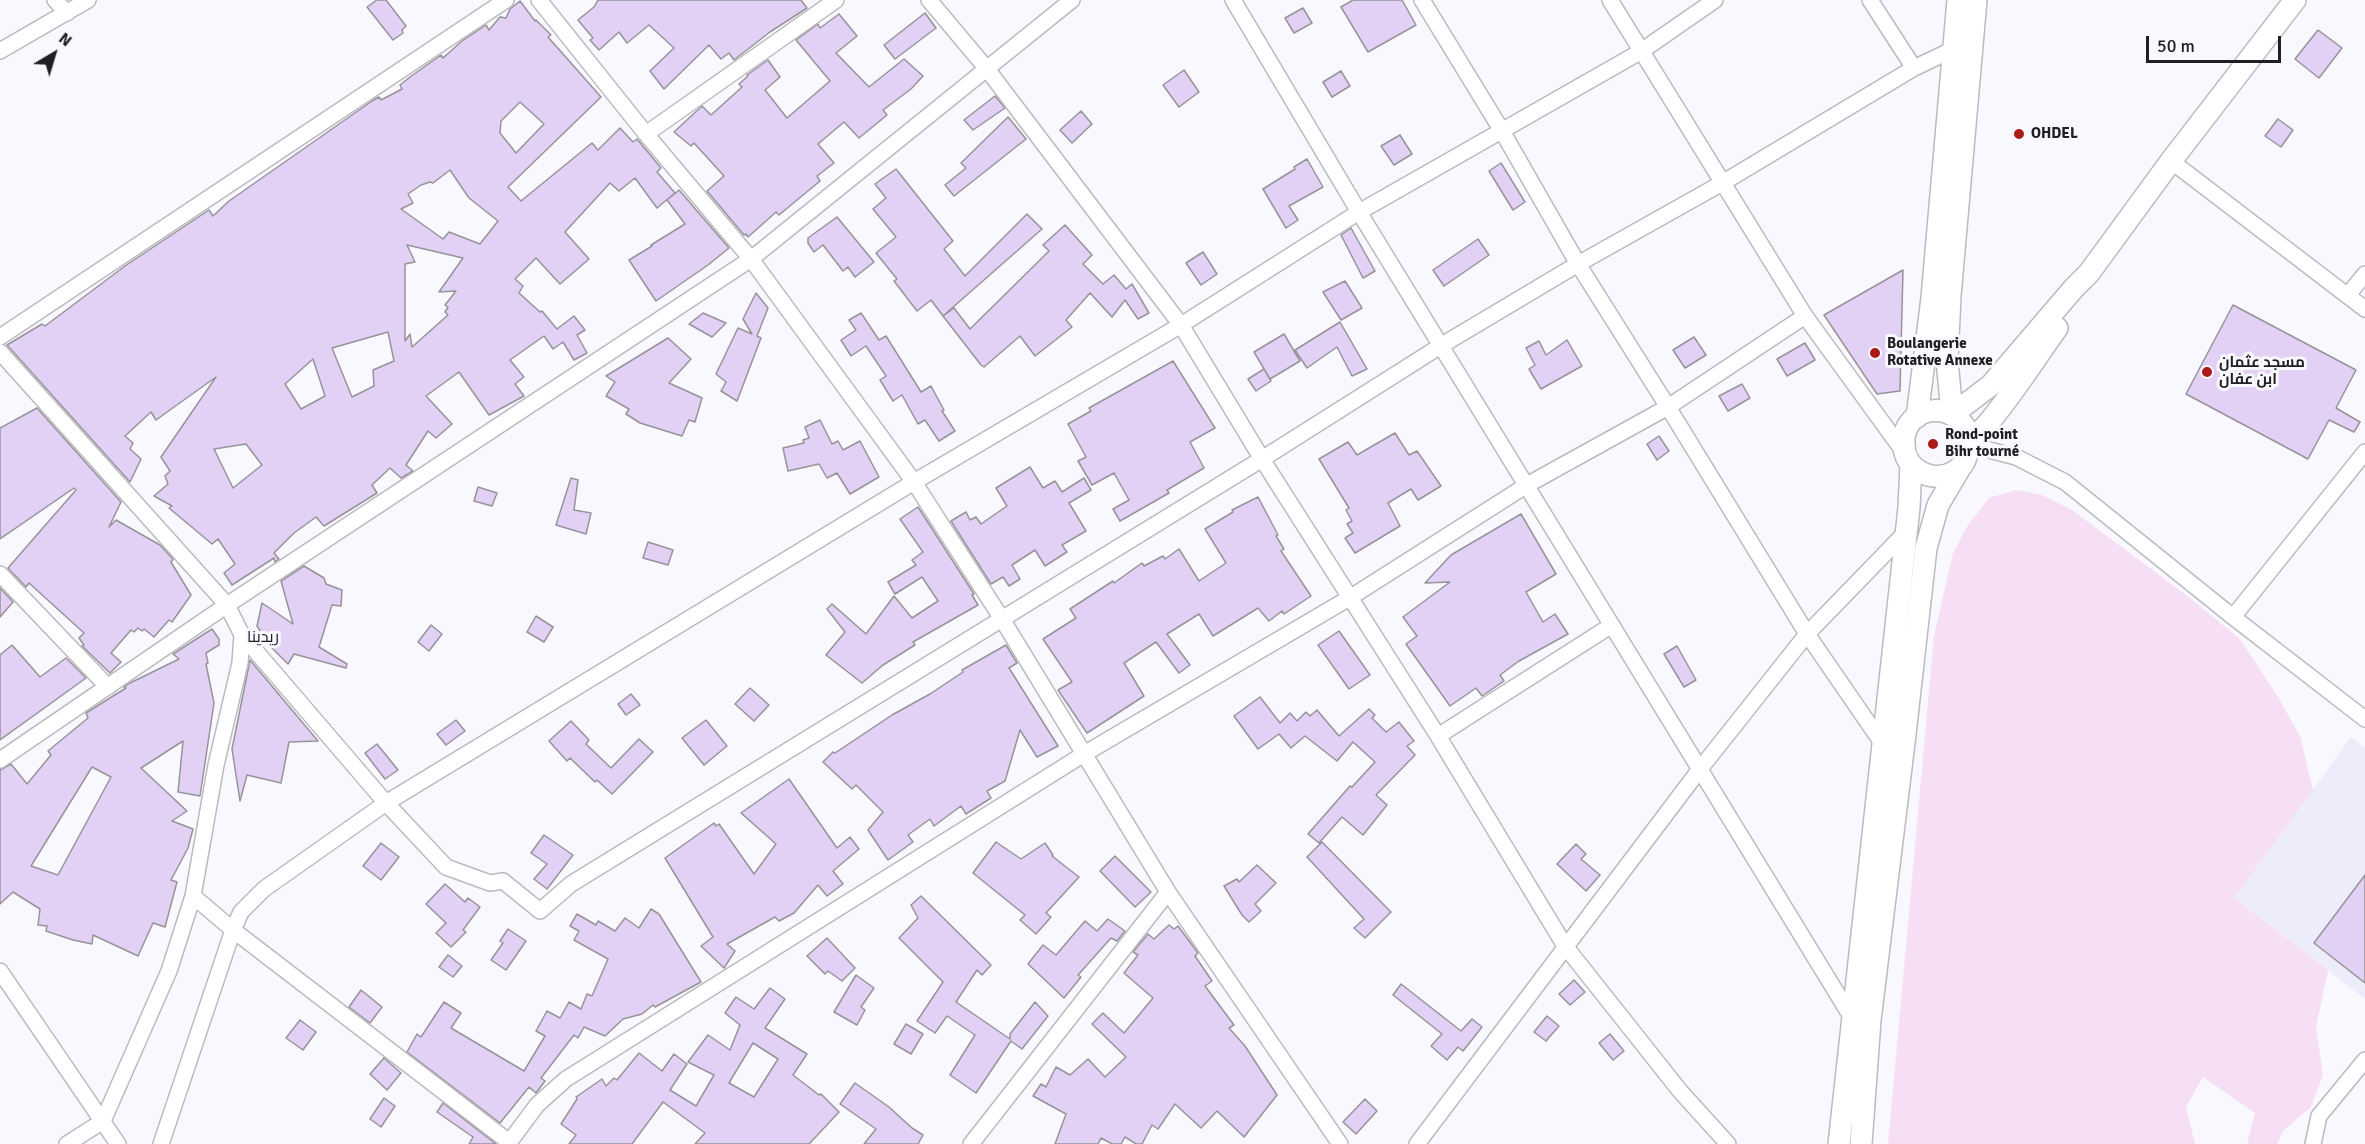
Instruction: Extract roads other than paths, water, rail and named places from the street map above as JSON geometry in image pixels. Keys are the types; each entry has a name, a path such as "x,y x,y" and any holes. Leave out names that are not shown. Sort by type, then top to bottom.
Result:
{"main road":[{"path":"1917,417 1932,298 1958,0"},
{"path":"1952,414 1947,360 1950,296 1976,0"},
{"path":"1952,414 1991,385 2089,273 2295,0"},
{"path":"1970,444 2026,373 2078,297 2089,273"},
{"path":"1839,1144 1909,508 1905,434 1909,424 1917,417 1937,410 1952,414 1965,426 1970,444 1969,453 1938,505 1926,548 1905,743 1870,1020 1861,1144"},
{"path":"1908,460 1918,470 1936,476 1945,476 1961,466"}],"street":[{"path":"55,0 67,13"},
{"path":"0,51 88,0"},
{"path":"0,337 506,0"},
{"path":"539,0 646,134 751,259 914,482 1002,619 1168,892 1340,1144"},
{"path":"646,134 836,0"},
{"path":"929,0 987,69 1181,325 1262,459 1438,736 1565,946 1680,1091 1728,1144"},
{"path":"0,760 227,604 751,259 1072,0"},
{"path":"1233,0 1359,212 1852,1018"},
{"path":"1422,0 1502,131 1578,264 1807,634 1882,743"},
{"path":"1610,0 1805,316 1908,460"},
{"path":"161,1144 233,930 242,912 264,889 386,802 914,482 1181,325 1359,212 1640,52 1715,0"},
{"path":"1870,0 1914,68"},
{"path":"0,352 227,604 242,635 386,802 446,867 490,883 503,881 540,911 571,884 1262,459 1442,345 1578,264 1724,182 1914,68 1953,49"},
{"path":"2172,161 2365,309"},
{"path":"2348,295 2365,274"},
{"path":"192,896 509,1143 537,1105 566,1079 1084,754 1351,597 1527,485 1668,406 1805,316"},
{"path":"1970,444 2016,457 2065,482 2365,719"},
{"path":"2233,616 2365,452"},
{"path":"1417,1144 1700,769 1807,634 1906,532"},
{"path":"0,574 108,687"},
{"path":"1438,736 1612,625"},
{"path":"68,1144 103,1121 169,971 192,896 216,765 240,663 242,635"},
{"path":"971,1144 1168,892"},
{"path":"0,971 118,1144"},
{"path":"2313,1144 2319,1116 2365,1059"}],"place":[{"name":"OHDEL","path":"2019,134"},
{"name":"Boulangerie Rotative Annexe","path":"1875,353"},
{"name":"مسجد عثمان ابن عفان","path":"2207,372"},
{"name":"Rond-point Bihr tourné","path":"1933,444"}],"district":[{"name":"ريدينا","path":"263,638"}]}
